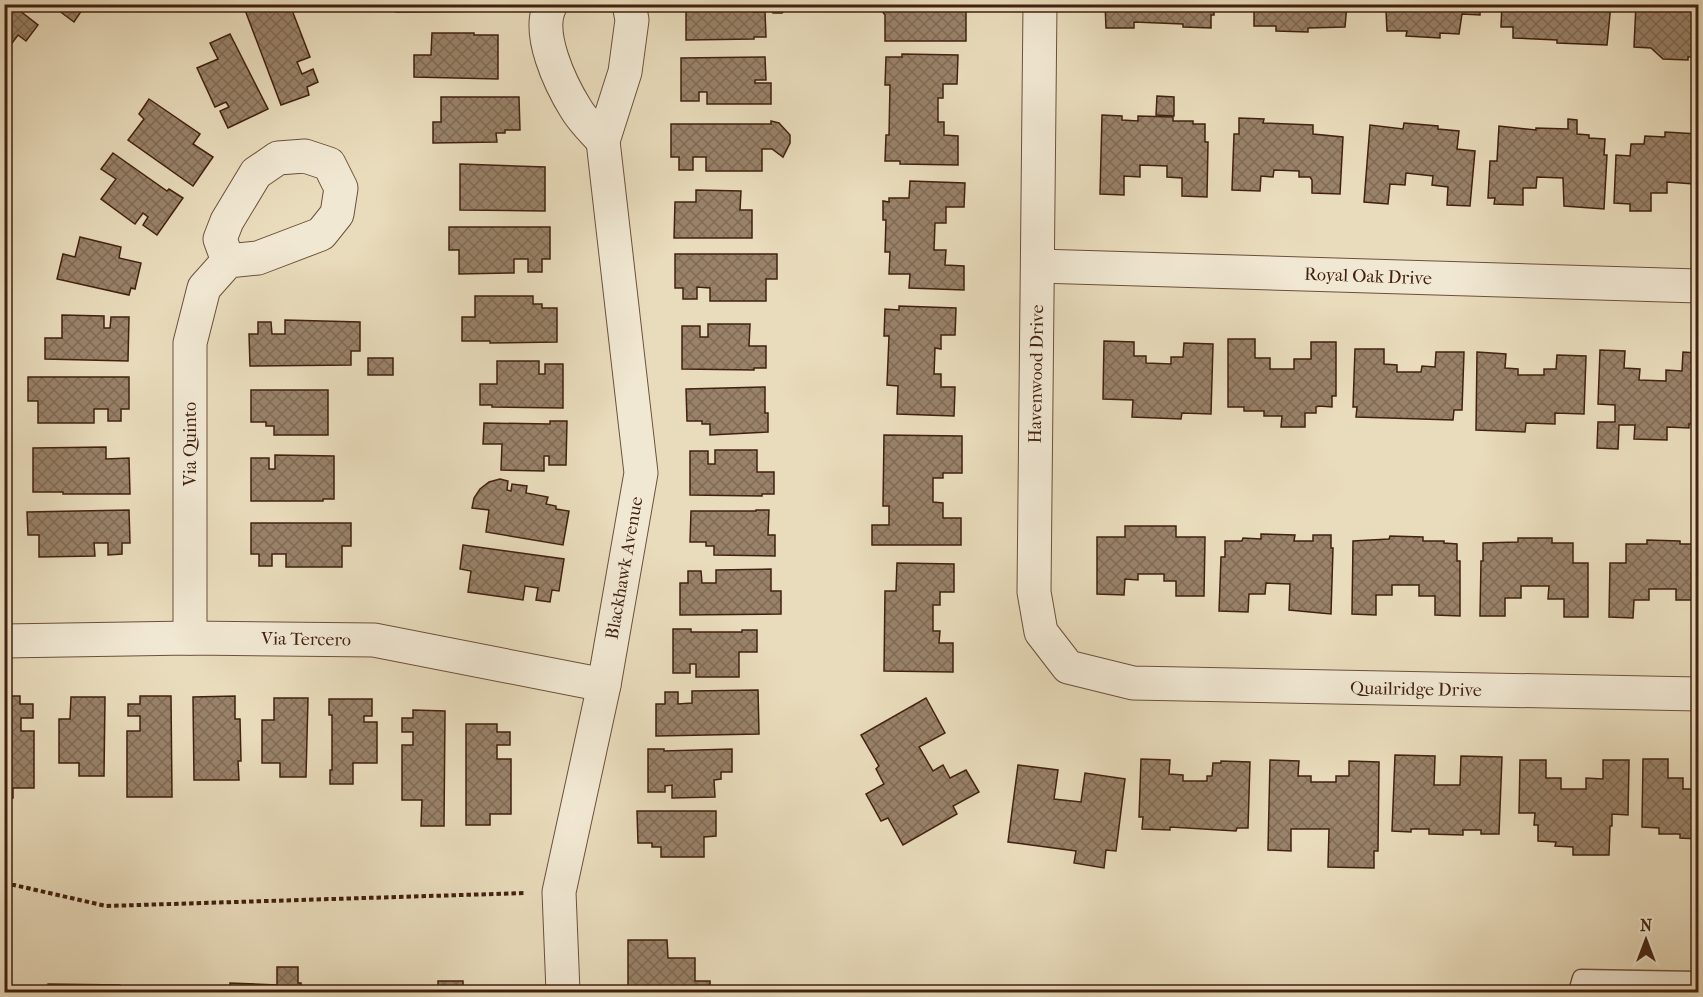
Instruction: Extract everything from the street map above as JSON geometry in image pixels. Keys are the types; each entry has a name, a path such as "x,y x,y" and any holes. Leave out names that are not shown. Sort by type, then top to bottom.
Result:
{"street":[{"path":"551,4 548,9 546,33 551,59 577,111 603,141"},
{"name":"Blackhawk Avenue","path":"563,993 559,892 604,685 641,473 603,141 625,72 632,20 629,4"},
{"name":"Havenwood Drive","path":"1040,4 1034,592 1041,632 1068,667 1133,683"},
{"name":"Via Quinto","path":"190,638 190,343 204,288 228,261"},
{"name":"Royal Oak Drive","path":"1038,266 1698,286"},
{"name":"Via Tercero","path":"4,641 190,638 374,640 604,685"},
{"name":"Quailridge Drive","path":"1133,683 1698,694"}],"lane":[{"path":"1577,993 1581,978 1692,984"}],"path":[{"path":"4,885 14,885 106,906 559,892"}],"building":[{"path":"4,4 11,4 38,25 26,41 18,35 4,54"},
{"path":"50,4 86,4 74,22"},
{"path":"87,4 100,4 95,10"},
{"path":"267,4 270,12 290,5 310,57 297,62 302,74 313,69 318,82 307,87 309,95 281,105 245,10"},
{"path":"396,4 497,4 497,11 396,12"},
{"path":"686,4 753,4 753,12 765,12 766,37 686,40"},
{"path":"767,4 788,4 788,7 782,13 773,13"},
{"path":"877,4 966,4 966,41 885,41 885,15"},
{"path":"1105,4 1214,4 1214,15 1211,15 1211,28 1183,27 1183,24 1134,22 1134,28 1106,28"},
{"path":"1239,4 1347,4 1345,27 1308,28 1308,32 1276,31 1276,26 1254,26 1254,7 1239,6"},
{"path":"1370,4 1480,4 1480,15 1462,14 1459,34 1440,33 1440,38 1406,36 1407,31 1387,31 1386,11 1370,10"},
{"path":"1502,4 1611,4 1607,45 1513,38 1513,27 1501,27"},
{"path":"1636,4 1698,4 1698,57 1688,57 1688,60 1663,59 1651,48 1634,47"},
{"path":"432,33 498,35 498,79 414,77 414,55 431,55"},
{"path":"230,34 268,109 228,128 220,111 229,107 226,102 215,107 197,68 218,59 210,43"},
{"path":"902,54 958,55 957,84 943,84 943,98 938,98 938,122 944,122 944,135 958,136 958,165 900,164 900,161 885,161 886,135 889,135 890,85 885,85 886,57 902,57"},
{"path":"765,57 766,80 755,80 755,83 771,83 771,104 707,104 707,92 699,92 699,101 681,101 681,58"},
{"path":"1157,96 1174,97 1174,116 1156,115"},
{"path":"441,97 519,97 520,130 505,130 505,133 496,133 497,142 433,143 433,122 441,122"},
{"path":"149,99 200,134 193,144 213,157 193,186 128,140 144,119 139,114"},
{"path":"1102,115 1122,116 1122,120 1138,121 1138,116 1173,117 1173,121 1193,121 1193,124 1205,124 1205,142 1208,142 1207,197 1182,196 1182,178 1167,177 1167,166 1140,165 1140,177 1124,176 1124,195 1100,194"},
{"path":"1239,118 1264,119 1263,123 1313,125 1313,134 1343,137 1340,194 1312,193 1310,177 1299,177 1299,171 1274,170 1273,177 1261,176 1260,191 1232,190 1234,134 1239,134"},
{"path":"1568,119 1577,120 1577,134 1589,135 1589,138 1605,139 1604,155 1607,155 1604,209 1564,206 1563,178 1537,177 1536,188 1523,188 1523,205 1494,204 1495,198 1488,198 1490,161 1497,161 1499,126 1536,130 1536,128 1568,129"},
{"path":"771,121 779,123 790,135 790,143 783,157 772,149 762,149 762,171 706,171 706,157 693,157 693,170 679,170 679,157 671,157 671,124 771,124"},
{"path":"1404,123 1438,126 1438,129 1459,131 1457,149 1475,151 1470,206 1447,205 1448,187 1432,185 1433,176 1406,173 1405,185 1390,184 1388,204 1364,202 1370,125 1403,129"},
{"path":"1665,132 1698,134 1698,195 1693,194 1694,184 1667,182 1667,193 1651,193 1651,211 1630,211 1630,204 1614,203 1616,155 1630,156 1631,144 1644,144 1645,136 1665,137"},
{"path":"113,153 167,191 169,189 183,198 157,235 143,225 148,217 143,213 135,224 101,199 116,179 101,169"},
{"path":"460,164 545,167 545,211 460,210"},
{"path":"910,181 965,183 964,207 946,207 946,223 935,223 934,250 946,250 945,265 964,266 964,290 909,288 910,274 889,274 890,252 885,252 886,220 883,220 883,201 889,202 889,198 909,198"},
{"path":"696,190 741,191 740,210 752,210 752,238 674,238 675,202 696,202"},
{"path":"449,227 550,227 550,259 542,259 542,272 528,272 528,259 514,259 514,273 459,274 459,250 449,250"},
{"path":"80,237 121,247 119,258 141,263 135,289 131,288 129,295 57,279 63,254 75,257"},
{"path":"675,254 777,254 777,279 766,279 766,301 710,301 710,288 697,287 697,299 683,299 683,288 675,288"},
{"path":"475,296 533,296 533,304 542,304 542,308 557,308 557,342 462,341 462,317 475,317"},
{"path":"899,306 956,308 955,335 941,335 941,349 935,348 934,374 941,374 941,387 955,387 954,416 897,414 898,386 887,385 889,336 884,336 885,309 899,310"},
{"path":"62,315 104,316 104,328 110,328 111,317 129,317 128,361 45,359 45,338 62,338"},
{"path":"285,320 360,322 360,351 351,351 351,365 250,366 249,334 258,334 258,322 271,322 272,334 285,334"},
{"path":"708,324 750,324 749,346 766,346 766,368 754,368 754,370 682,369 682,326 700,326 700,337 708,337"},
{"path":"1228,339 1255,339 1255,358 1270,358 1270,369 1294,369 1294,359 1311,359 1311,342 1336,342 1336,396 1332,396 1332,407 1319,406 1316,407 1316,413 1305,413 1305,427 1281,427 1282,416 1264,416 1264,411 1244,411 1244,407 1228,407"},
{"path":"1104,341 1134,342 1134,356 1146,356 1146,363 1171,364 1171,357 1183,357 1184,343 1213,344 1211,414 1182,413 1181,419 1132,417 1133,400 1103,399"},
{"path":"1355,349 1384,349 1384,364 1397,365 1397,372 1421,372 1422,366 1435,367 1436,352 1464,352 1462,410 1454,410 1453,420 1356,417 1357,407 1353,407"},
{"path":"1600,350 1625,351 1624,368 1640,369 1639,380 1666,381 1666,370 1682,371 1683,352 1698,353 1698,424 1689,424 1689,428 1667,427 1667,440 1634,439 1635,425 1619,425 1618,449 1597,448 1598,422 1615,422 1615,405 1598,404"},
{"path":"1477,352 1506,354 1505,368 1518,369 1518,375 1544,375 1544,369 1556,369 1557,355 1586,356 1584,414 1555,413 1555,424 1526,423 1525,432 1476,430"},
{"path":"368,358 393,358 393,375 368,375"},
{"path":"497,361 539,361 539,374 545,374 545,364 563,364 563,408 480,405 480,384 497,384"},
{"path":"28,377 129,377 129,409 121,409 121,421 108,421 108,409 94,409 94,423 38,423 38,401 28,401"},
{"path":"765,387 768,432 710,435 710,424 702,424 702,421 687,421 686,389"},
{"path":"251,390 328,390 328,435 274,435 274,426 266,426 266,422 251,422"},
{"path":"550,421 567,421 566,465 549,465 549,456 544,456 544,471 501,470 502,444 483,444 484,423 550,424"},
{"path":"884,435 962,436 962,473 943,473 943,478 933,478 933,502 943,503 943,518 961,518 961,545 872,545 872,525 889,525 889,506 883,506"},
{"path":"106,447 106,459 129,458 130,494 33,492 33,448"},
{"path":"715,450 757,450 757,472 774,472 774,494 762,494 762,496 690,495 690,451 708,451 708,464 715,464"},
{"path":"275,455 334,456 334,499 251,501 251,458 269,458 269,469 275,469"},
{"path":"500,479 508,481 507,490 511,491 512,484 527,486 526,493 548,497 546,504 556,506 556,509 569,511 563,545 486,532 489,510 472,508 474,498 489,482"},
{"path":"129,510 130,543 122,543 122,554 108,555 108,543 94,543 95,556 39,557 39,535 28,535 27,512"},
{"path":"769,510 768,535 775,535 775,556 714,555 714,546 706,546 706,542 690,542 691,511"},
{"path":"251,523 351,523 351,546 342,546 342,567 286,567 286,554 272,554 272,566 259,566 259,554 251,554"},
{"path":"1125,526 1176,526 1176,537 1205,537 1204,596 1176,596 1176,581 1164,581 1164,574 1138,574 1138,580 1125,579 1124,595 1097,594 1097,537 1125,537"},
{"path":"1261,534 1295,535 1294,541 1313,541 1313,535 1331,535 1331,548 1333,548 1331,614 1289,610 1290,584 1266,583 1265,594 1249,594 1248,612 1219,611 1221,557 1225,557 1225,541 1242,541 1243,538 1261,539"},
{"path":"1390,536 1423,537 1423,541 1444,541 1444,543 1457,544 1457,561 1460,561 1460,616 1435,615 1435,596 1419,596 1419,585 1392,585 1392,595 1376,595 1376,615 1352,614 1353,541 1389,539"},
{"path":"1518,538 1552,538 1552,543 1573,543 1573,563 1588,563 1588,617 1564,617 1564,599 1548,599 1549,586 1521,586 1521,598 1505,598 1505,616 1480,616 1483,543 1518,542"},
{"path":"1647,540 1698,544 1698,617 1692,617 1692,600 1676,600 1676,589 1649,589 1649,600 1634,600 1633,618 1609,617 1610,563 1626,563 1626,544 1647,544"},
{"path":"463,545 564,559 559,591 552,590 550,602 536,600 538,588 525,586 523,600 468,592 471,571 460,569"},
{"path":"897,563 954,564 954,592 940,592 940,605 933,605 933,631 940,631 939,643 953,643 953,672 884,671 885,591 896,591"},
{"path":"771,569 771,591 781,591 781,614 680,615 680,583 688,583 688,571 701,571 702,583 716,583 716,570"},
{"path":"673,629 691,629 691,632 757,630 757,652 739,652 739,677 696,677 696,664 690,664 690,673 673,673"},
{"path":"758,690 759,734 656,736 656,704 665,704 665,692 678,692 678,704 692,703 692,691"},
{"path":"4,696 20,696 20,704 33,704 33,718 21,718 21,731 34,731 34,788 13,788 13,798 4,798"},
{"path":"140,696 171,696 172,797 127,797 127,731 140,731 140,716 128,716 128,704 140,704"},
{"path":"235,696 235,719 240,719 239,780 194,780 193,697"},
{"path":"71,697 105,697 104,776 79,776 79,763 59,763 59,719 70,719"},
{"path":"274,698 308,698 306,777 280,777 280,763 262,763 262,720 274,720"},
{"path":"926,698 945,733 919,747 933,771 943,765 950,778 966,770 979,792 953,806 957,814 903,845 888,818 881,821 866,794 884,784 876,769 879,766 861,735"},
{"path":"329,699 372,699 372,716 364,716 364,722 377,722 377,763 353,763 353,784 330,784 332,715 329,715"},
{"path":"413,710 445,711 444,826 421,826 422,800 402,800 402,745 413,745 413,732 402,732 402,718 413,718"},
{"path":"466,724 497,724 497,732 510,732 510,745 497,745 497,759 511,759 511,814 490,814 490,825 466,825"},
{"path":"648,749 664,749 664,751 732,749 732,772 721,772 721,779 714,780 715,797 672,798 672,785 665,786 665,792 648,792"},
{"path":"1395,755 1435,756 1434,785 1460,785 1461,756 1502,757 1499,834 1481,834 1481,830 1463,830 1463,835 1429,834 1429,829 1411,829 1411,832 1392,831"},
{"path":"1141,759 1170,760 1169,774 1183,775 1183,781 1207,781 1207,776 1212,776 1213,763 1250,762 1248,828 1237,828 1236,831 1170,827 1170,830 1142,829 1143,817 1139,817"},
{"path":"1643,759 1668,759 1668,778 1683,778 1683,789 1698,789 1698,839 1680,838 1680,834 1659,834 1659,828 1642,827"},
{"path":"1270,760 1299,761 1298,776 1311,776 1311,782 1336,782 1336,776 1349,776 1349,761 1379,762 1378,851 1374,851 1374,868 1328,867 1329,829 1291,829 1291,851 1268,850"},
{"path":"1520,760 1546,760 1546,778 1561,778 1561,789 1586,789 1586,778 1603,779 1603,760 1629,760 1628,815 1612,814 1609,855 1573,855 1573,847 1555,846 1556,842 1538,841 1538,825 1534,825 1535,813 1519,813"},
{"path":"1018,765 1058,770 1054,799 1081,802 1085,773 1125,779 1116,851 1106,850 1104,868 1074,863 1076,851 1008,842"},
{"path":"637,811 716,811 716,836 704,837 704,857 661,857 661,847 652,847 652,843 638,843"},
{"path":"628,940 667,940 668,958 695,958 695,981 710,981 710,992 628,992"},
{"path":"277,967 298,967 298,983 301,983 301,992 230,992 230,983 277,985"},
{"path":"438,981 463,981 463,992 438,992"},
{"path":"48,984 120,985 120,992 48,992"}]}
